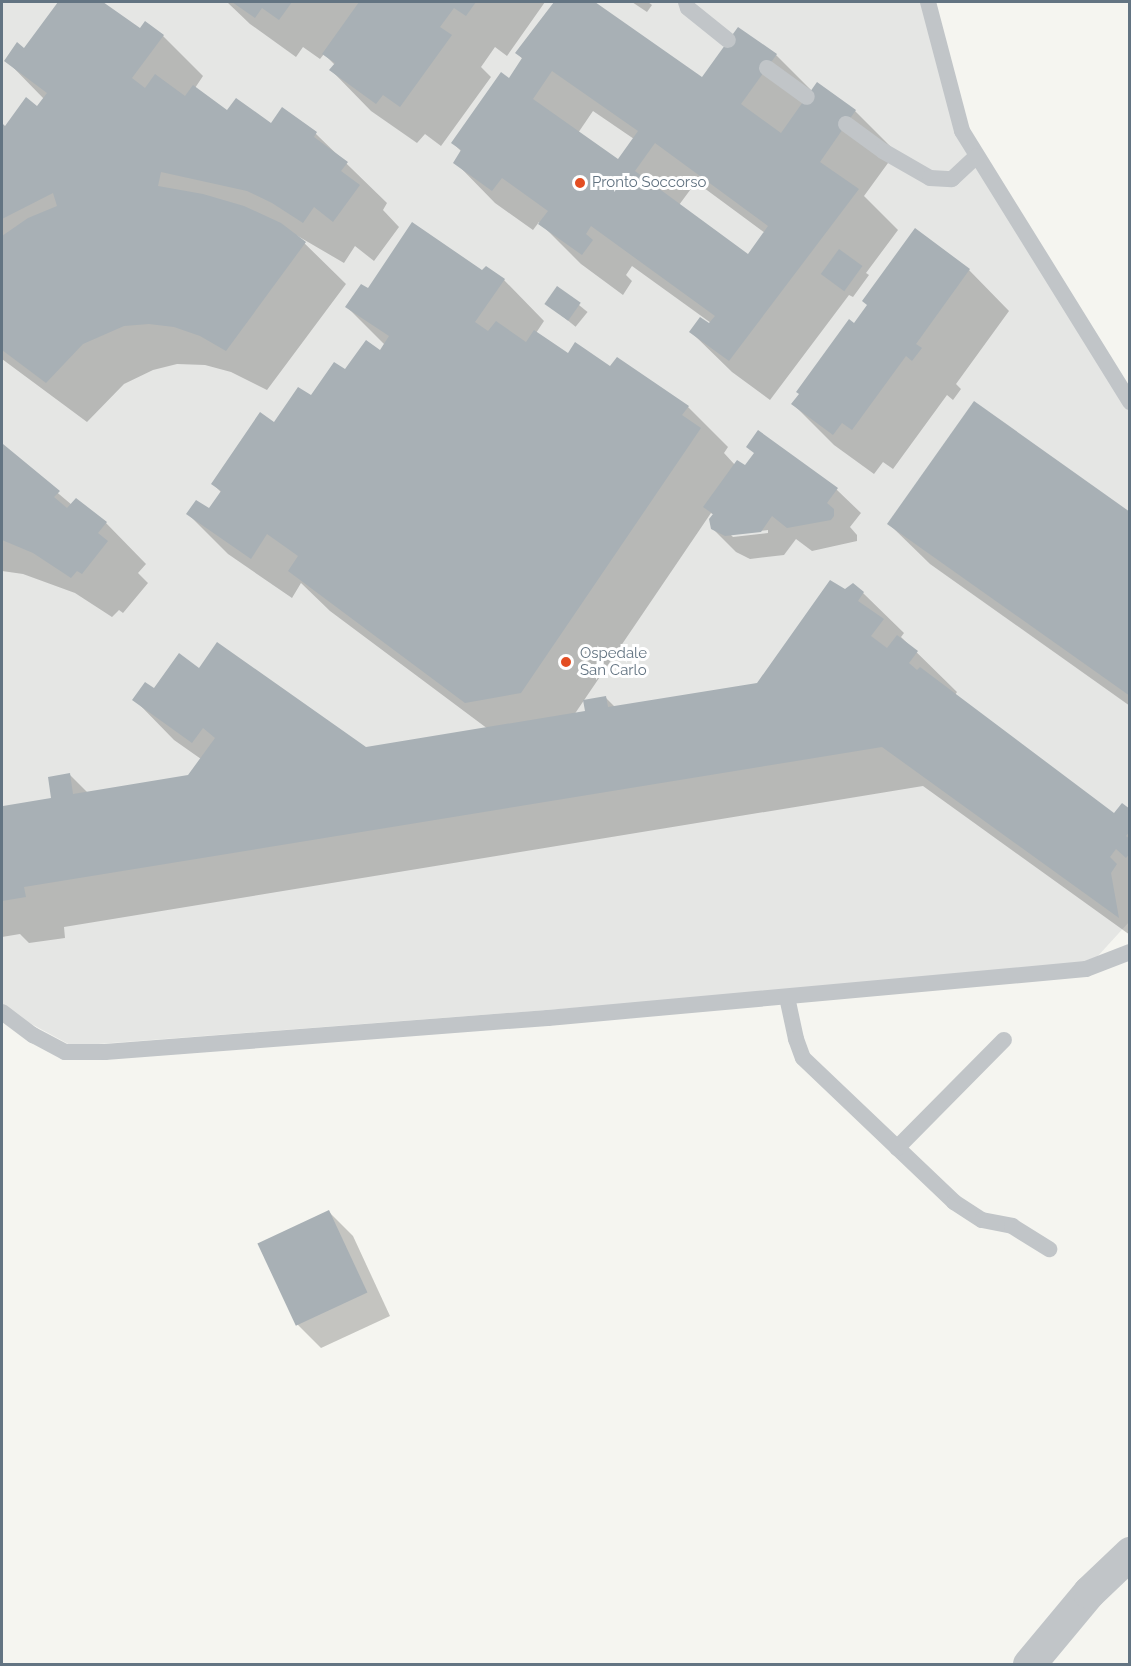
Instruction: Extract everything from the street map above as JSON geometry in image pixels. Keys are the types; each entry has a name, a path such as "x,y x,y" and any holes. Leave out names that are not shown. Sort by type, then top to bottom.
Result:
{"street":[{"path":"1029,1665 1089,1592 1130,1553"}],"lane":[{"path":"686,2 688,8 728,40"},
{"path":"928,2 962,131 976,157 1130,402"},
{"path":"767,68 807,97"},
{"path":"846,124 883,151 930,178 952,179 976,157"},
{"path":"2,1012 33,1035 65,1052 105,1052 548,1018 1086,969 1130,952"},
{"path":"788,997 796,1040 803,1058 954,1203 982,1220 1012,1226 1049,1249"},
{"path":"897,1148 1004,1040"}],"shaded area":[{"name":"Ospedale San Carlo","path":"2,2 922,2 972,138 1129,403 1129,922 1086,969 72,1046 2,1008"}],"building":[{"path":"58,2 103,2 140,28 145,21 164,35 132,78 145,88 155,74 185,96 193,85 227,110 236,98 271,123 282,107 317,132 314,137 348,162 341,171 360,185 333,222 314,207 303,223 272,203 247,191 161,172 158,186 203,194 244,206 281,223 306,242 226,351 200,336 174,327 149,324 124,326 83,344 46,383 2,350 2,236 28,218 57,206 53,193 2,219 2,123 5,126 26,97 37,106 47,93 4,61 17,42 24,48"},
{"path":"232,2 292,2 279,20 262,8 255,18"},
{"path":"359,2 476,2 466,16 454,8 440,27 452,35 400,107 383,95 376,104 329,70 335,63 322,54"},
{"name":"Pronto Soccorso","path":"554,2 595,2 702,77 738,27 777,54 741,104 781,133 817,82 856,110 820,162 859,189 729,361 689,332 700,317 709,323 715,316 591,226 586,234 593,240 582,255 538,224 548,211 502,178 492,191 453,163 461,150 451,143 501,72 509,78 522,58 515,53","holes":["552,71 638,131 618,159 533,99","655,143 768,226 748,254 635,171"]},
{"path":"412,222 482,270 486,266 505,279 475,322 488,331 496,321 526,342 534,330 568,353 575,342 610,366 617,357 689,406 682,415 701,428 521,693 465,703 288,571 298,556 267,534 251,559 186,514 196,500 209,508 221,491 211,484 260,412 274,422 298,387 311,395 334,362 345,369 366,340 380,350 389,336 345,307 361,284 368,288"},
{"path":"915,228 970,269 916,344 922,348 912,361 906,356 852,430 842,423 833,435 791,404 799,394 796,392 849,319 854,323 867,305 862,301"},
{"path":"839,249 862,266 844,291 821,274"},
{"path":"557,286 581,303 568,321 544,304"},
{"path":"974,401 1130,512 1130,696 887,524"},
{"path":"758,430 838,488 827,503 834,509 834,516 831,520 787,528 772,516 761,532 725,536 711,529 709,519 713,514 703,507 737,460 745,465 754,453 746,447"},
{"path":"3,444 60,491 54,497 67,508 76,498 107,522 98,533 108,541 82,574 77,571 71,578 33,553 2,540"},
{"path":"830,580 845,589 853,583 864,592 858,601 884,619 871,636 887,648 897,635 918,651 909,663 917,670 920,667 1114,813 1122,803 1130,809 1130,831 1126,836 1130,839 1130,853 1126,858 1116,849 1110,857 1117,864 1111,873 1119,918 882,747 24,887 26,897 2,901 3,806 51,798 48,777 70,773 73,794 188,775 215,738 203,728 192,743 132,700 145,682 154,688 179,653 199,668 217,642 366,747 585,711 583,700 606,696 608,707 757,683"},
{"path":"329,1210 367,1292 296,1326 257,1243"}],"place":[{"name":"Pronto Soccorso","path":"580,183"},
{"name":"Ospedale San Carlo","path":"566,662"}]}
